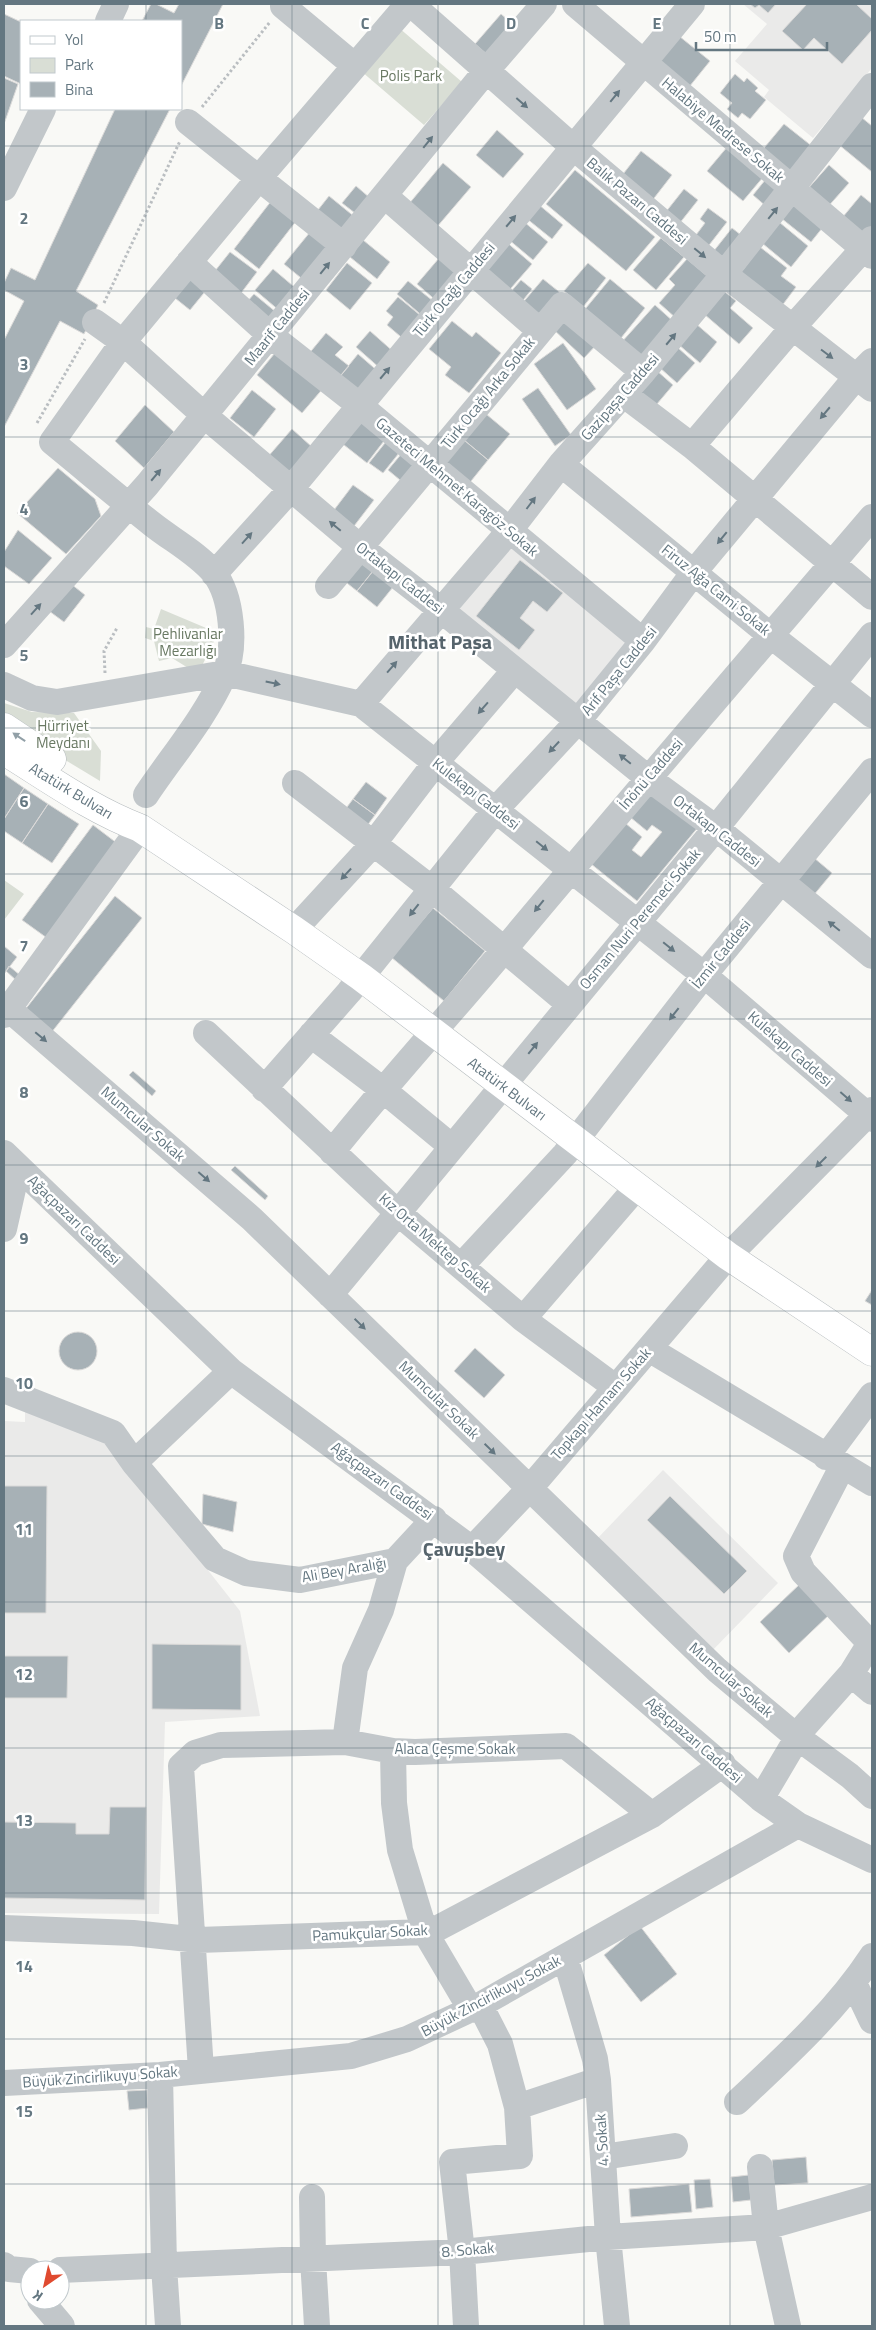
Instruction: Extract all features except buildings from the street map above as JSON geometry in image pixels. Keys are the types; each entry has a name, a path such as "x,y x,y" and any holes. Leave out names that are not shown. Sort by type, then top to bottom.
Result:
{"main road":[{"name":"Atatürk Bulvarı","path":"4,727 128,810 140,828"},
{"name":"Atatürk Bulvarı","path":"4,751 86,802 140,828 294,930 360,977 728,1256 872,1352"}],"street":[{"path":"108,20 116,4"},
{"path":"146,796 193,728 226,673 230,649 228,605 223,588 203,562 130,506 52,442 123,342 259,178 410,4"},
{"name":"Balık Pazarı Caddesi","path":"410,4 573,147 724,274 792,327 867,375"},
{"name":"Maarif Caddesi","path":"4,646 130,506 486,71 544,4"},
{"name":"Halabiye Medrese Sokak","path":"575,4 792,189 869,248"},
{"name":"Türk Ocağı Caddesi","path":"214,574 290,490 642,62 692,4"},
{"path":"283,6 355,66"},
{"name":"Gazipaşa Caddesi","path":"361,704 510,530 561,464 643,372 792,189 868,100"},
{"path":"4,188 43,110"},
{"path":"188,122 344,246"},
{"path":"385,196 539,330"},
{"path":"692,446 792,327 869,248"},
{"name":"Gazeteci Mehmet Karagöz Sokak","path":"189,262 270,335 359,405 643,641"},
{"name":"Türk Ocağı Arka Sokak","path":"328,586 539,330 562,305 643,372"},
{"name":"Ortakapı Caddesi","path":"95,322 123,342 204,416 290,490 648,778 716,828 872,956"},
{"name":"Arif Paşa Caddesi","path":"264,1089 360,977 496,810 578,721 643,641 694,572 754,499 867,375"},
{"path":"623,394 692,446 872,597"},
{"name":"Firuz Ağa Cami Sokak","path":"561,464 770,635 872,715"},
{"name":"İnönü Caddesi","path":"332,1152 382,1089 433,1033 570,868 872,517"},
{"name":"Osman Nuri Peremeci Sokak","path":"330,1295 451,1146 716,828 872,635"},
{"path":"294,930 374,843 436,762 514,671"},
{"name":"Kulekapı Caddesi","path":"4,685 32,698 57,702 226,673 361,704 704,975 871,1115"},
{"name":"İzmir Caddesi","path":"461,1266 575,1141 704,975 780,882 864,800 872,771"},
{"path":"295,783 431,888 569,1004"},
{"path":"5,1010 140,828"},
{"name":"Mumcular Sokak","path":"5,1010 137,1118 244,1212 717,1670 797,1737 850,1776 872,1796"},
{"name":"Kız Orta Mektep Sokak","path":"206,1033 397,1212 523,1319 615,1387"},
{"path":"311,1035 382,1089 451,1146"},
{"name":"Topkapı Hamam Sokak","path":"472,1549 530,1488 728,1256 871,1115"},
{"path":"4,1229 11,1160"},
{"name":"Ağaçpazarı Caddesi","path":"11,1160 232,1370 472,1549 723,1764 761,1799 798,1826 872,1860"},
{"path":"523,1319 636,1188"},
{"path":"648,1349 872,1483"},
{"path":"134,1463 232,1370"},
{"name":"Ali Bey Aralığı","path":"4,1390 113,1432 134,1463 215,1559 246,1573 300,1580 395,1561 434,1519"},
{"path":"761,1799 802,1728 851,1674 871,1642 803,1572 796,1556 834,1462 872,1395"},
{"path":"345,1742 355,1668 381,1610 395,1561"},
{"path":"851,1674 872,1692"},
{"name":"Alaca Çeşme Sokak","path":"191,1940 181,1766 195,1753 221,1745 345,1742 393,1751 415,1752 566,1746 652,1815"},
{"path":"393,1751 394,1804 400,1850 426,1932 500,2044 517,2107 520,2156 452,2162 462,2252 466,2326"},
{"name":"Pamukçular Sokak","path":"4,1928 133,1933 191,1940 426,1932 440,1928 652,1815 723,1764"},
{"name":"Büyük Zincirlikuyu Sokak","path":"4,2083 160,2075 351,2056 407,2039 475,2007 798,1826"},
{"path":"191,1940 201,2070"},
{"path":"738,2102 778,2064 854,1984 872,1956"},
{"name":"4. Sokak","path":"565,1957 594,2059 598,2080 608,2237 617,2326"},
{"path":"854,1984 872,2021"},
{"path":"160,2075 164,2266 168,2326"},
{"path":"517,2107 598,2080"},
{"path":"603,2157 675,2146"},
{"path":"760,2167 766,2227 788,2326"},
{"path":"312,2197 317,2326"},
{"name":"8. Sokak","path":"70,2270 462,2252 608,2237 766,2227 872,2197"},
{"path":"48,2310 62,2326"}],"path":[{"path":"52,442 34,428 95,322 188,122 283,6"},
{"path":"110,693 104,666 104,651 117,628"}],"shaded area":[{"path":"743,4 872,4 872,68 813,138 764,97 769,90 735,61 767,24"},
{"path":"514,539 634,641 578,706 457,608"},
{"path":"25,1408 106,1440 240,1611 260,1716 165,1722 159,1914 4,1913 4,1421 25,1422"},
{"path":"663,1470 778,1583 710,1653 595,1541"}],"green space":[{"name":"Polis Park","path":"398,27 462,82 424,125 361,71"},
{"name":"Pehlivanlar Mezarlığı","path":"161,609 218,633 198,674 172,658 159,661 154,641 145,638 146,627 154,629"},
{"name":"Hürriyet Meydanı","path":"4,703 32,712 74,713 101,751 100,781 4,723"},
{"path":"4,880 24,894 4,920"}],"district":[{"name":"Mithat Paşa","path":"440,642"},
{"name":"Çavuşbey","path":"464,1549"}]}
